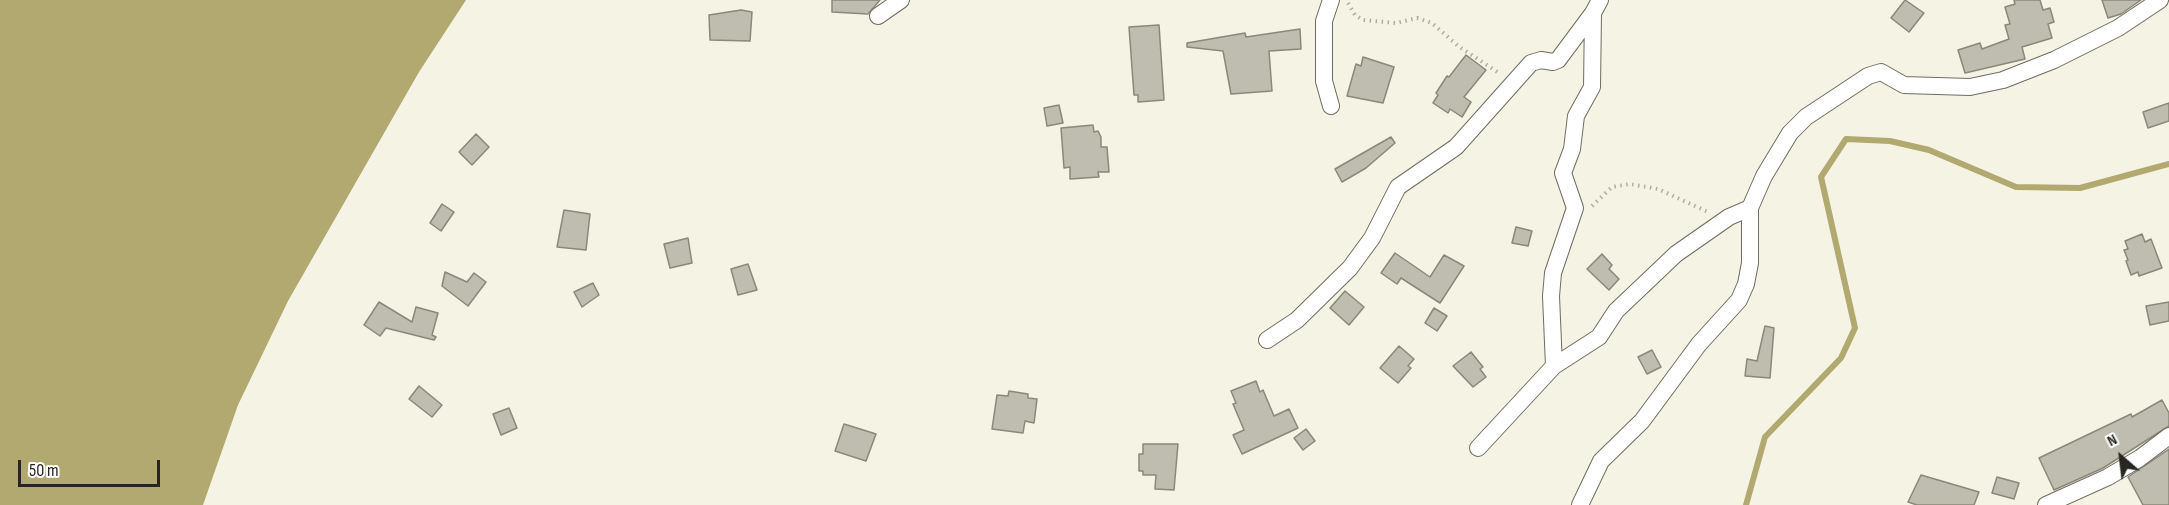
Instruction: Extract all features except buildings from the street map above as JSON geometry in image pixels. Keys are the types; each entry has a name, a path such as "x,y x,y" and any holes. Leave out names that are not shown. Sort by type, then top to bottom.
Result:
{"street":[{"path":"878,16 900,0"},
{"path":"1331,0 1324,21 1324,81 1331,106"},
{"path":"1580,505 1601,461 1642,421 1699,344 1743,292 1750,263 1749,208 1764,176 1790,133 1806,117 1868,76 1881,72 1904,85 1970,87 2003,80 2054,60 2107,34 2160,0"},
{"path":"1267,340 1297,320 1324,296 1372,238 1398,187 1456,147 1513,81 1536,60 1558,60 1596,7"},
{"path":"1554,366 1551,296 1554,273 1574,216 1574,203 1563,173 1572,149 1576,116 1592,87 1596,7"},
{"path":"1478,448 1554,366 1599,337 1617,311 1670,260 1729,217 1749,208"},
{"path":"2046,505 2108,477 2140,458 2169,436"}],"path":[{"path":"1347,0 1352,11 1363,20 1396,23 1417,18 1432,23 1458,46 1513,81"},
{"path":"1574,216 1592,206 1612,187 1623,184 1658,189 1700,210 1729,217"}],"shaded area":[{"path":"0,0 466,0 419,72 288,301 238,405 203,505 0,505"}],"waterway":[{"path":"1746,505 1765,437 1841,358 1855,328 1821,177 1846,139 1890,141 1929,150 2016,187 2080,188 2169,164"}]}
